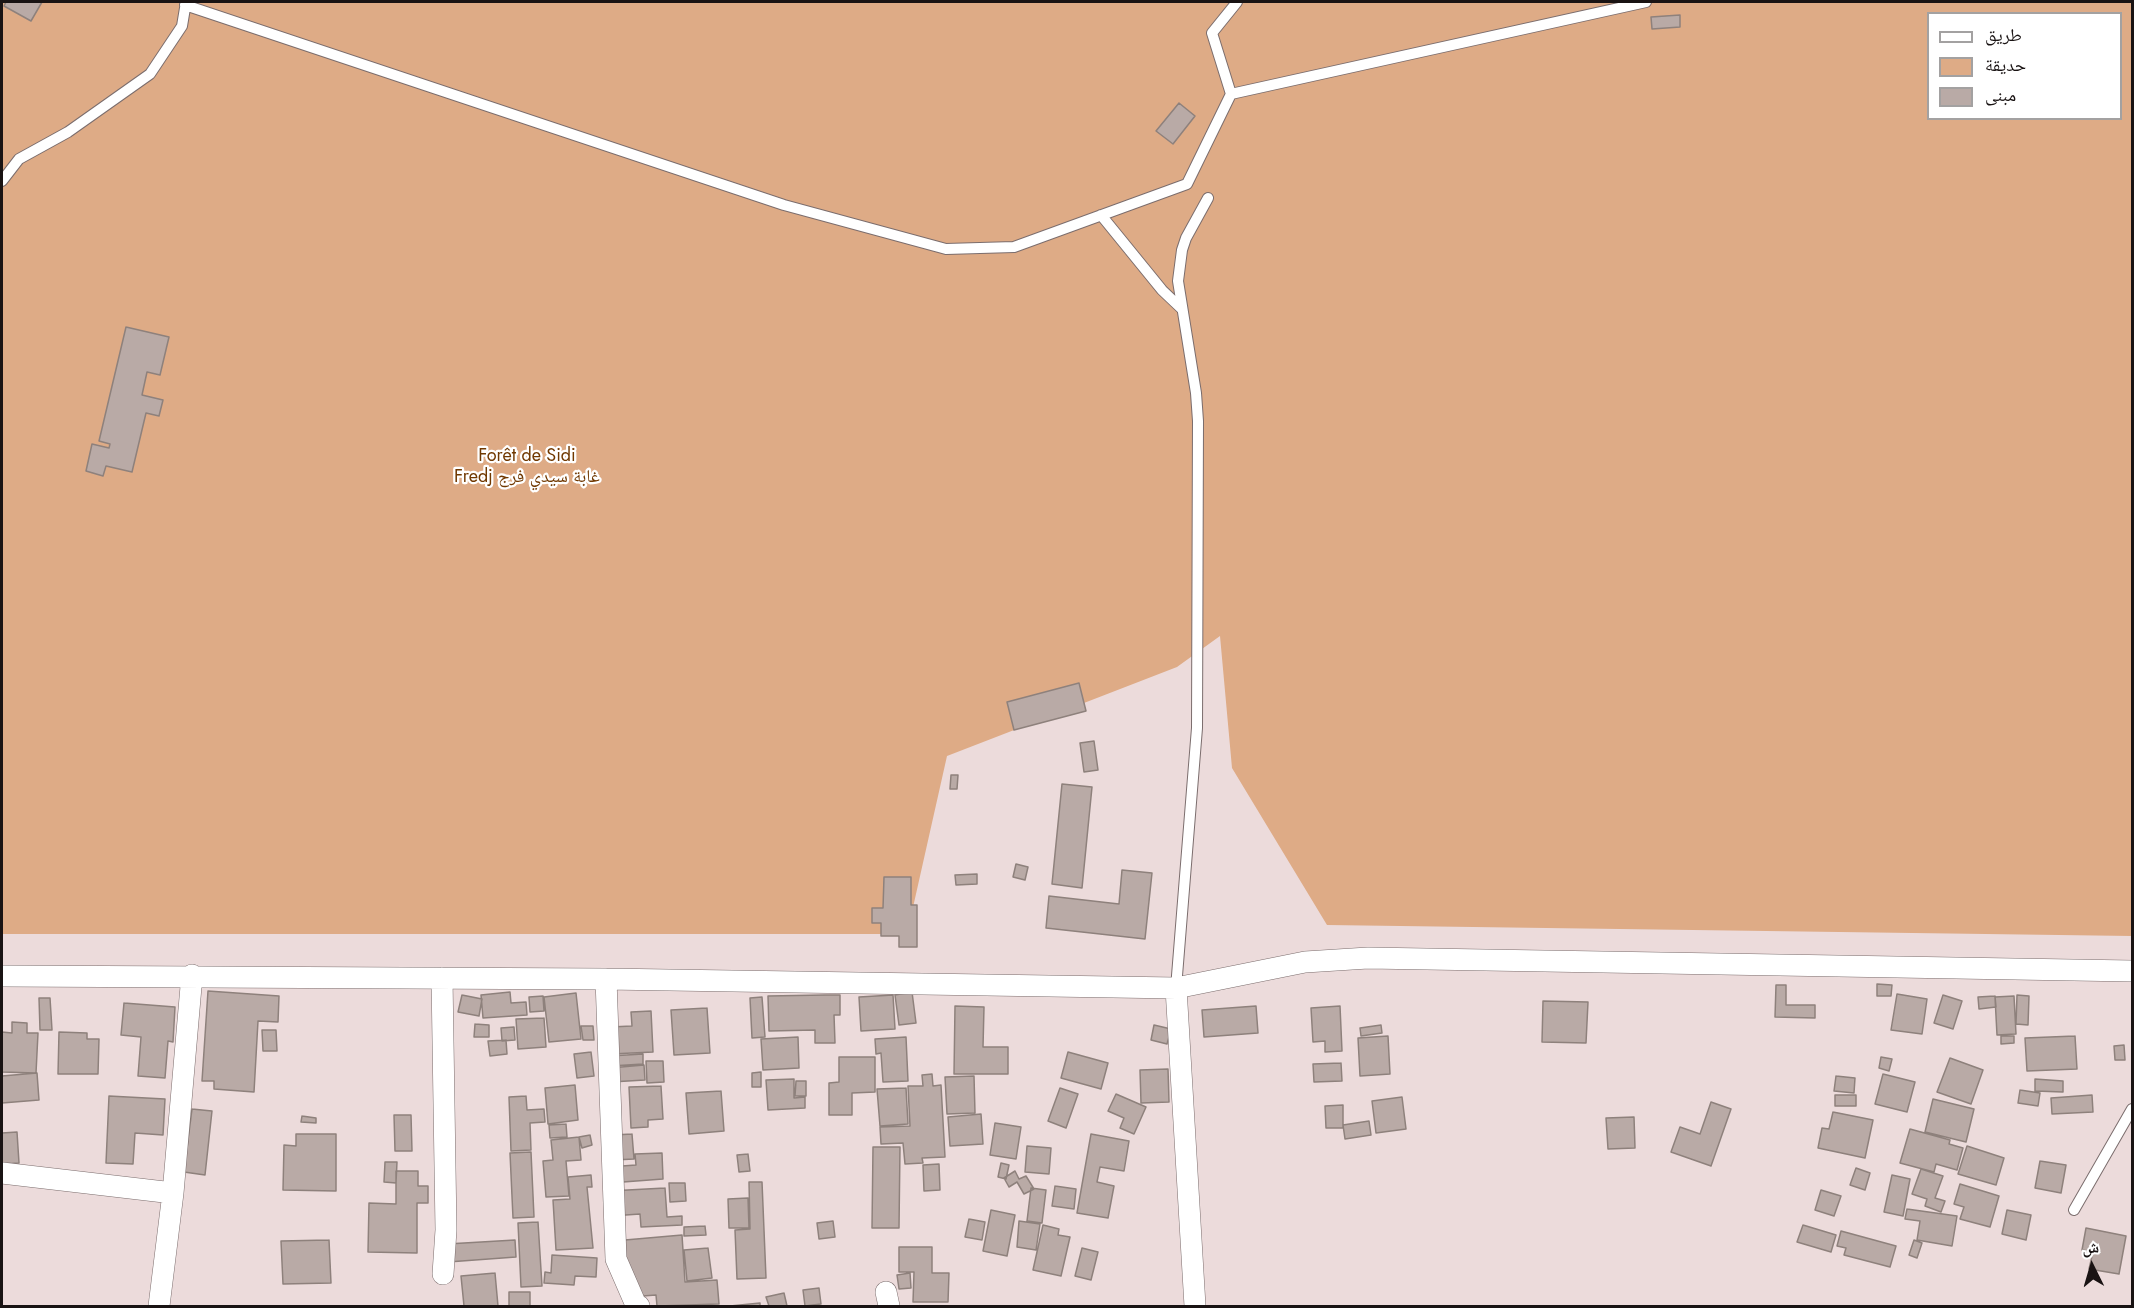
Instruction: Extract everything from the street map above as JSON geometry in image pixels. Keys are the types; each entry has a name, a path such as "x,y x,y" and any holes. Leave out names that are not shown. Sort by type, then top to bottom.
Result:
{"street":[{"path":"2,976 192,975 606,979 1176,988 1305,962 1368,958 2133,971"},
{"path":"159,1306 173,1193 192,975"},
{"path":"442,978 446,1230 443,1274"},
{"path":"606,979 616,1259 636,1305 639,1306"},
{"path":"1176,988 1195,1306"},
{"path":"2,1173 173,1193"}],"lane":[{"path":"2,181 19,159 68,132 150,74 182,26 185,3 784,205 946,249 1014,247 1187,183 1231,94 1212,33 1237,2"},
{"path":"1231,94 1646,2"},
{"path":"1176,988 1197,728 1198,421 1179,280 1182,250 1186,238 1208,198"},
{"path":"1101,215 1162,290 1182,309"},
{"path":"2074,1210 2133,1109"}],"green space":[{"name":"Forêt de Sidi Fredj غابة سيدي فرج","path":"2,2 2132,2 2132,936 1327,925 1232,768 1220,636 1177,667 947,756 907,934 2,934"}],"building":[{"path":"6,2 42,2 31,21 4,6"},
{"path":"1680,15 1680,27 1652,29 1651,17"},
{"path":"1179,103 1195,116 1173,144 1156,131"},
{"path":"126,327 169,337 160,375 147,372 142,395 163,400 159,416 146,413 132,472 106,466 103,476 86,471 92,444 109,448 110,444 99,441"},
{"path":"1079,683 1086,711 1014,730 1007,702"},
{"path":"1094,741 1098,770 1084,772 1080,743"},
{"path":"951,775 958,775 957,789 950,789"},
{"path":"1062,784 1092,787 1082,888 1052,884"},
{"path":"1016,864 1028,867 1025,880 1013,877"},
{"path":"1122,870 1152,873 1145,939 1046,928 1049,896 1119,904"},
{"path":"977,874 977,884 956,885 955,875"},
{"path":"884,877 911,877 911,905 917,905 917,947 899,947 899,936 881,936 881,923 872,923 872,908 883,908"},
{"path":"1877,984 1892,985 1891,996 1877,996"},
{"path":"1776,985 1786,985 1786,1005 1815,1005 1815,1018 1775,1017"},
{"path":"208,991 279,996 278,1022 258,1021 254,1092 214,1089 214,1081 202,1081"},
{"path":"510,992 511,1003 526,1002 527,1015 483,1018 481,995"},
{"path":"912,992 916,1023 899,1025 895,995"},
{"path":"576,993 581,1039 549,1042 544,997"},
{"path":"1897,994 1927,999 1922,1034 1891,1030"},
{"path":"462,995 482,999 479,1016 458,1012"},
{"path":"840,995 840,1015 834,1015 835,1043 815,1043 815,1030 769,1031 768,996"},
{"path":"893,995 895,1029 861,1031 859,997"},
{"path":"1943,995 1962,1001 1953,1029 1934,1023"},
{"path":"2017,995 2029,996 2028,1025 2016,1024"},
{"path":"543,996 544,1011 530,1012 529,997"},
{"path":"1995,996 1996,1007 1979,1009 1978,997"},
{"path":"2014,996 2016,1034 1997,1035 1995,997"},
{"path":"762,997 765,1037 752,1038 750,998"},
{"path":"39,998 50,998 52,1030 40,1030"},
{"path":"1543,1001 1588,1002 1586,1043 1542,1042"},
{"path":"124,1003 175,1007 173,1042 168,1041 165,1078 138,1076 141,1037 121,1035"},
{"path":"955,1006 984,1007 983,1047 1008,1047 1008,1074 954,1074"},
{"path":"1256,1006 1258,1033 1204,1037 1202,1010"},
{"path":"1340,1006 1342,1051 1325,1052 1325,1041 1313,1042 1311,1008"},
{"path":"707,1008 710,1053 674,1055 671,1010"},
{"path":"651,1011 653,1052 611,1054 610,1027 632,1026 631,1012"},
{"path":"544,1018 546,1047 518,1049 516,1019"},
{"path":"12,1022 27,1023 27,1033 38,1033 36,1073 2,1072 2,1032 12,1033"},
{"path":"475,1024 489,1025 489,1037 474,1037"},
{"path":"1154,1025 1171,1029 1167,1044 1151,1040"},
{"path":"1381,1025 1382,1033 1361,1036 1360,1028"},
{"path":"581,1026 593,1026 594,1040 583,1040"},
{"path":"514,1027 515,1040 502,1041 501,1028"},
{"path":"262,1030 276,1030 277,1051 263,1051"},
{"path":"59,1032 87,1033 87,1039 99,1039 98,1074 58,1074"},
{"path":"1388,1036 1390,1074 1360,1076 1358,1038"},
{"path":"2001,1036 2014,1036 2014,1043 2001,1044"},
{"path":"2075,1036 2077,1069 2027,1071 2025,1038"},
{"path":"798,1037 799,1068 763,1070 761,1039"},
{"path":"906,1037 908,1081 883,1082 881,1053 876,1054 875,1039"},
{"path":"506,1040 507,1054 490,1056 488,1041"},
{"path":"2124,1045 2125,1060 2115,1060 2114,1046"},
{"path":"591,1052 594,1076 577,1078 574,1054"},
{"path":"1068,1052 1108,1063 1101,1089 1061,1078"},
{"path":"643,1054 643,1064 611,1066 610,1056"},
{"path":"839,1057 875,1057 875,1092 852,1093 852,1115 829,1115 829,1083 839,1082"},
{"path":"1881,1057 1892,1059 1889,1071 1879,1068"},
{"path":"1950,1058 1983,1070 1971,1104 1937,1092"},
{"path":"646,1061 663,1061 664,1082 647,1083"},
{"path":"1341,1063 1342,1081 1314,1082 1313,1064"},
{"path":"644,1065 645,1080 611,1082 610,1068"},
{"path":"1168,1069 1169,1102 1141,1103 1140,1070"},
{"path":"761,1072 761,1087 752,1087 752,1073"},
{"path":"37,1073 39,1100 2,1103 2,1076"},
{"path":"932,1074 933,1086 941,1085 945,1157 922,1158 923,1163 905,1164 903,1143 881,1144 880,1127 910,1126 908,1086 923,1086 922,1075"},
{"path":"1883,1074 1915,1082 1907,1112 1875,1104"},
{"path":"974,1076 975,1113 947,1114 945,1077"},
{"path":"1836,1076 1855,1078 1854,1093 1834,1091"},
{"path":"794,1079 794,1098 805,1097 805,1108 768,1110 766,1080"},
{"path":"2035,1079 2063,1081 2063,1092 2035,1091"},
{"path":"796,1081 806,1081 806,1096 795,1096"},
{"path":"575,1085 578,1120 548,1124 545,1088"},
{"path":"661,1086 663,1119 648,1120 648,1127 631,1128 629,1087"},
{"path":"906,1088 908,1124 880,1126 877,1089"},
{"path":"1060,1088 1078,1094 1066,1128 1048,1121"},
{"path":"2020,1090 2040,1093 2038,1106 2018,1103"},
{"path":"721,1091 724,1131 689,1134 686,1093"},
{"path":"1116,1094 1146,1107 1134,1134 1120,1128 1124,1118 1108,1111"},
{"path":"1835,1095 1856,1095 1856,1106 1835,1106"},
{"path":"2092,1095 2093,1112 2052,1114 2051,1098"},
{"path":"109,1096 165,1099 163,1135 135,1133 133,1164 106,1163"},
{"path":"526,1096 527,1110 544,1109 545,1122 530,1123 531,1150 511,1151 509,1097"},
{"path":"1402,1097 1406,1129 1376,1133 1372,1101"},
{"path":"1933,1099 1974,1109 1966,1142 1925,1132"},
{"path":"1711,1102 1731,1109 1711,1166 1671,1152 1680,1127 1700,1134"},
{"path":"1343,1105 1343,1128 1326,1128 1325,1106"},
{"path":"192,1109 212,1111 205,1175 184,1172"},
{"path":"1833,1112 1873,1120 1865,1158 1818,1148 1822,1128 1829,1129"},
{"path":"981,1114 983,1144 950,1146 948,1117"},
{"path":"394,1115 411,1115 412,1151 395,1151"},
{"path":"302,1116 316,1118 316,1123 301,1122"},
{"path":"1634,1117 1635,1148 1608,1149 1606,1118"},
{"path":"1369,1121 1371,1135 1345,1139 1343,1125"},
{"path":"995,1123 1021,1127 1016,1159 990,1155"},
{"path":"566,1124 567,1137 550,1138 549,1125"},
{"path":"1910,1129 1950,1140 1949,1144 1963,1148 1957,1170 1936,1164 1934,1172 1900,1163"},
{"path":"17,1132 19,1163 2,1164 2,1133"},
{"path":"296,1134 336,1134 336,1191 283,1190 284,1145 296,1146"},
{"path":"632,1134 634,1159 614,1160 613,1135"},
{"path":"1091,1134 1129,1141 1124,1171 1100,1167 1097,1182 1114,1186 1108,1218 1077,1213"},
{"path":"590,1135 592,1145 582,1148 579,1137"},
{"path":"579,1137 581,1160 566,1161 569,1196 546,1197 543,1161 553,1160 551,1140"},
{"path":"1027,1146 1051,1148 1049,1174 1025,1172"},
{"path":"1967,1146 2004,1158 1996,1185 1958,1174"},
{"path":"873,1147 900,1147 899,1228 872,1228"},
{"path":"531,1152 534,1217 513,1218 510,1153"},
{"path":"662,1153 663,1179 623,1182 622,1166 636,1165 635,1154"},
{"path":"748,1154 750,1171 739,1172 737,1155"},
{"path":"2040,1161 2066,1165 2061,1193 2035,1188"},
{"path":"385,1162 397,1162 396,1183 384,1182"},
{"path":"1001,1163 1009,1165 1006,1179 998,1177"},
{"path":"939,1164 940,1190 924,1191 923,1165"},
{"path":"1856,1168 1870,1173 1865,1190 1850,1185"},
{"path":"1921,1169 1943,1176 1935,1198 1945,1201 1941,1212 1925,1206 1927,1199 1912,1194"},
{"path":"396,1171 418,1171 418,1186 428,1186 428,1203 417,1203 417,1253 368,1252 369,1203 396,1204"},
{"path":"1015,1171 1019,1179 1026,1176 1034,1189 1024,1194 1017,1182 1009,1187 1004,1178"},
{"path":"591,1175 592,1187 587,1187 593,1248 556,1250 553,1200 570,1199 568,1177"},
{"path":"1892,1175 1910,1179 1903,1216 1884,1212"},
{"path":"749,1182 762,1182 766,1278 737,1279 735,1230 750,1229"},
{"path":"669,1183 685,1183 686,1201 670,1202"},
{"path":"1960,1184 1999,1196 1990,1227 1960,1219 1964,1207 1954,1204"},
{"path":"1055,1186 1076,1189 1074,1209 1052,1206"},
{"path":"665,1188 667,1217 682,1216 682,1225 641,1227 640,1214 611,1216 609,1191"},
{"path":"1031,1188 1046,1190 1042,1223 1027,1221"},
{"path":"1821,1190 1841,1196 1834,1216 1815,1210"},
{"path":"748,1198 749,1228 729,1228 728,1199"},
{"path":"1907,1209 1957,1216 1952,1246 1917,1240 1920,1221 1905,1219"},
{"path":"991,1210 1015,1215 1007,1256 983,1251"},
{"path":"2007,1210 2031,1215 2026,1240 2002,1234"},
{"path":"969,1219 985,1222 982,1240 965,1237"},
{"path":"833,1221 835,1237 819,1239 817,1223"},
{"path":"1019,1221 1040,1224 1036,1250 1017,1247"},
{"path":"538,1222 542,1286 521,1287 518,1223"},
{"path":"1043,1225 1059,1229 1058,1235 1070,1237 1061,1276 1033,1270"},
{"path":"1803,1225 1836,1235 1831,1252 1797,1242"},
{"path":"705,1226 706,1235 684,1236 684,1227"},
{"path":"2086,1228 2126,1236 2119,1274 2089,1269 2093,1252 2082,1250"},
{"path":"1841,1231 1896,1246 1890,1267 1844,1255 1846,1248 1837,1246"},
{"path":"682,1235 685,1282 717,1280 719,1304 657,1306 656,1295 629,1297 625,1240"},
{"path":"329,1240 331,1283 283,1284 281,1241"},
{"path":"515,1240 516,1257 448,1262 447,1244"},
{"path":"1914,1240 1922,1243 1917,1258 1909,1255"},
{"path":"899,1247 932,1247 932,1273 949,1273 948,1302 913,1302 914,1272 899,1272"},
{"path":"708,1248 712,1278 687,1281 684,1250"},
{"path":"1082,1248 1098,1252 1091,1280 1075,1276"},
{"path":"552,1255 597,1258 596,1277 575,1276 574,1285 544,1283 545,1272 551,1273"},
{"path":"495,1273 498,1306 464,1306 461,1276"},
{"path":"910,1273 911,1288 899,1289 897,1275"},
{"path":"819,1288 821,1304 805,1306 803,1290"},
{"path":"509,1292 530,1292 530,1306 509,1306"},
{"path":"784,1293 787,1306 769,1306 766,1297"},
{"path":"760,1303 760,1306 730,1306"}]}
